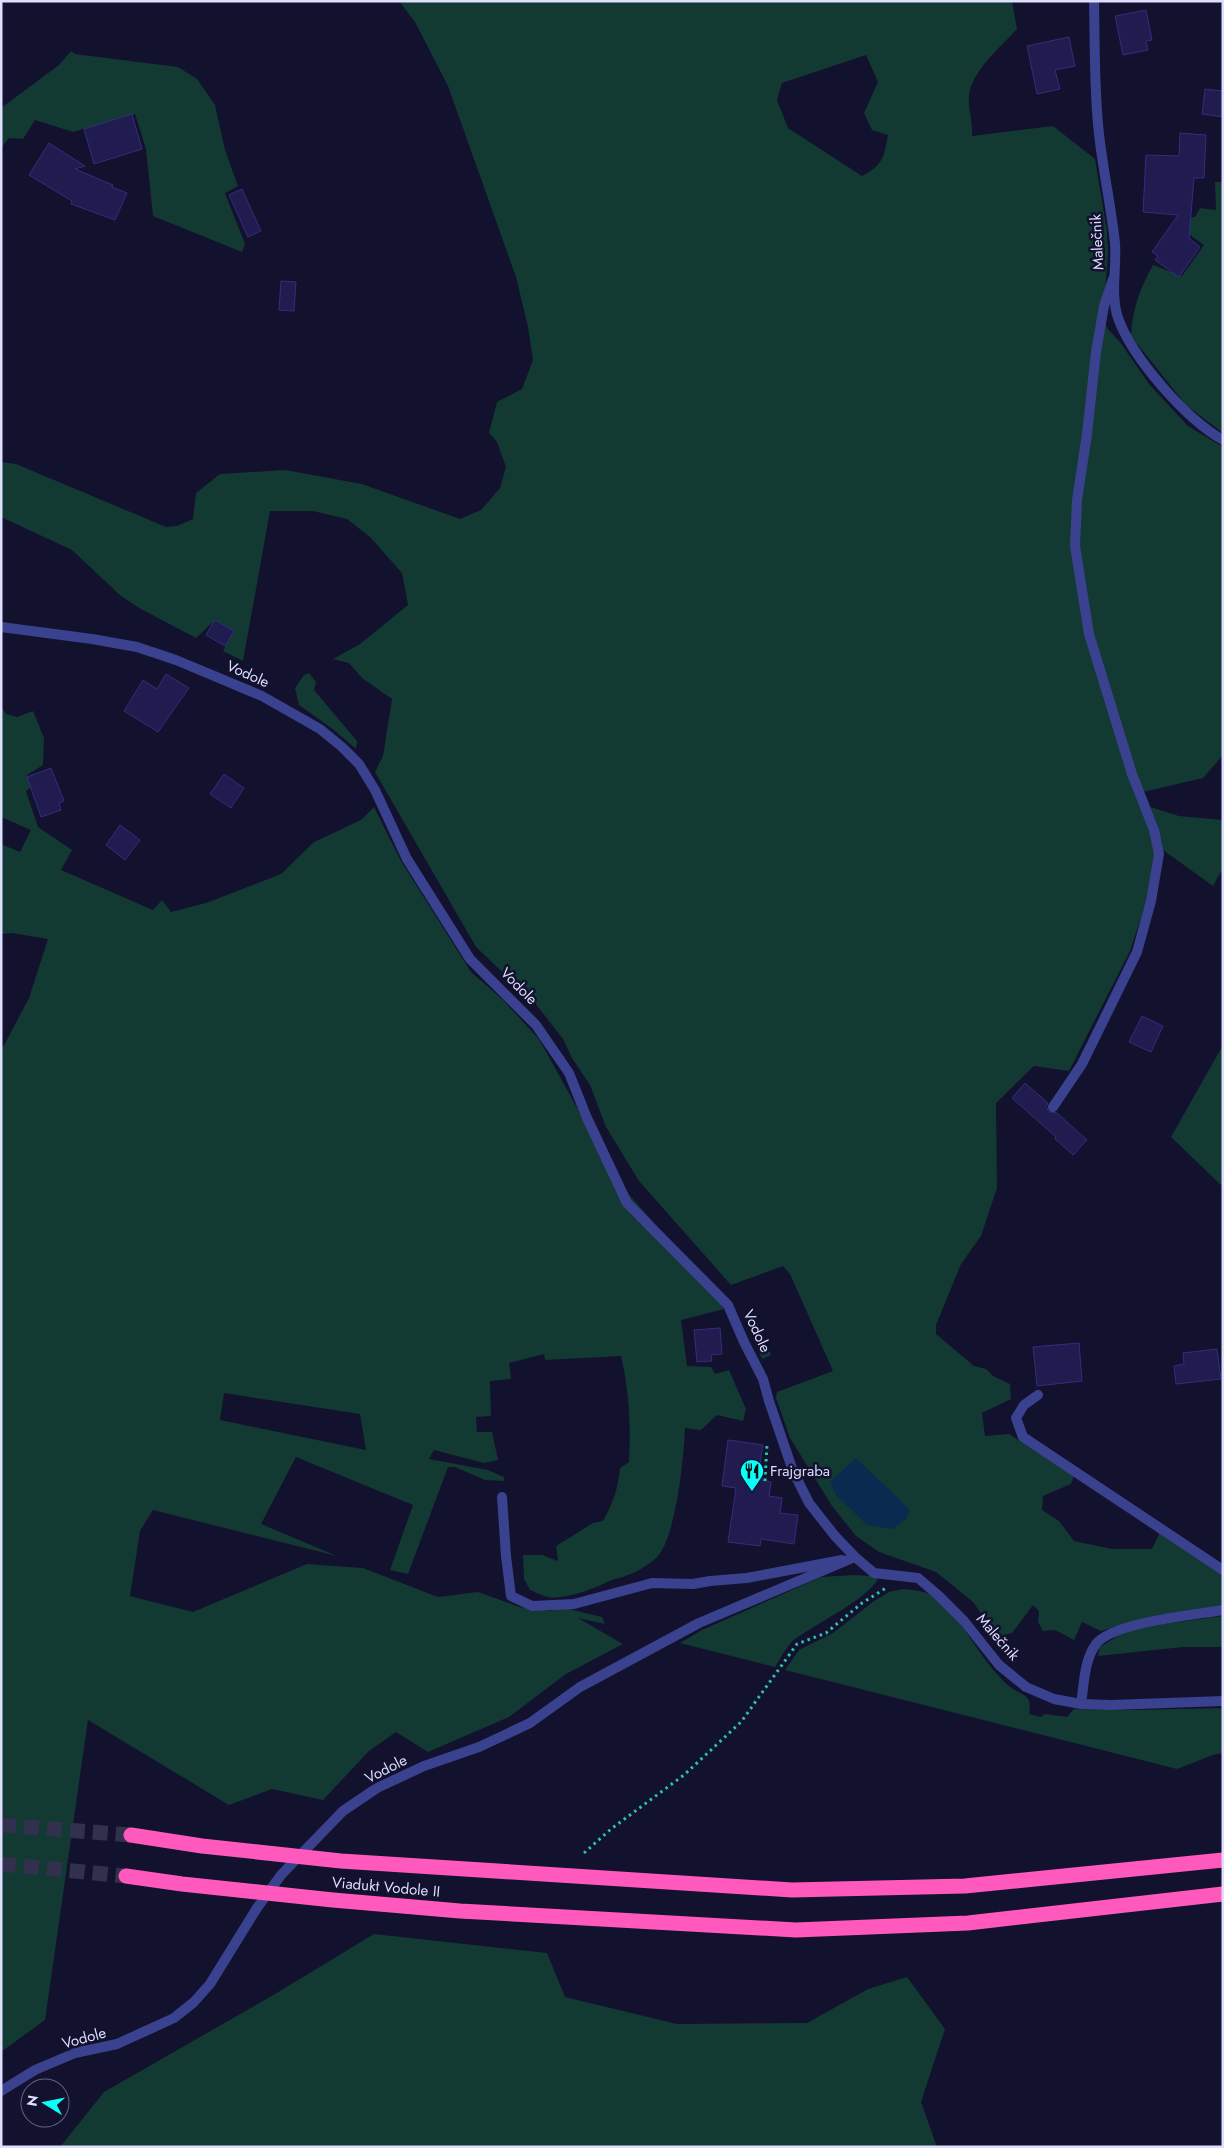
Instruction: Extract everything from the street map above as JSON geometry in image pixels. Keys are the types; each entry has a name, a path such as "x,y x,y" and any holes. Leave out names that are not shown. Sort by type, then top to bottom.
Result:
{"highway":[{"name":"Viadukt Vodole II","path":"131,1835 202,1846 341,1861 792,1890 965,1886 1223,1860"},
{"name":"Viadukt Vodole II","path":"126,1876 182,1884 342,1901 796,1930 968,1923 1223,1894"}],"street":[{"name":"Malečnik","path":"1094,1 1095,86 1098,133 1114,231 1116,254 1114,300 1118,317 1136,352 1182,408 1212,434 1223,440"},
{"path":"1053,1107 1082,1064 1137,952 1151,901 1160,854 1154,830 1132,774 1089,634 1075,546 1077,500 1087,434 1096,352 1104,306 1114,273"},
{"name":"Vodole","path":"1,627 137,647 176,660 283,707 320,729 342,746 359,764 375,790 408,859 470,959 536,1025 569,1073 587,1118 627,1203 728,1305 763,1379 793,1471 809,1503 835,1536 855,1557 699,1623 580,1688 530,1723 479,1747 424,1766 377,1788 343,1811 302,1850 257,1908 210,1984 194,2002 174,2018 133,2037 117,2044 75,2053 35,2070 1,2091"},
{"path":"1038,1395 1024,1404 1016,1418 1023,1437 1223,1570"},
{"path":"502,1498 506,1556 512,1596 532,1606 574,1604 652,1583 693,1584 747,1578 855,1557"},
{"name":"Malečnik","path":"855,1557 874,1573 918,1578 964,1621 999,1665 1026,1687 1054,1699 1081,1704 1111,1705 1223,1702"},
{"path":"1081,1704 1089,1659 1097,1643 1112,1634 1132,1626 1223,1610"}],"path":[{"path":"765,1481 767,1445"},
{"path":"584,1853 612,1829 684,1775 741,1722 797,1644 826,1632 862,1603 905,1576"}],"green space":[{"path":"399,1 1012,1 1017,29 981,68 971,86 969,101 972,136 1053,126 1095,159 1107,231 1106,281 1101,311 1107,328 1120,342 1149,384 1188,426 1223,447 1223,755 1203,778 1143,792 1155,849 1147,900 1130,951 1069,1071 1034,1066 996,1103 997,1188 981,1236 961,1264 936,1325 936,1334 974,1366 986,1369 993,1376 1010,1384 1011,1399 982,1413 985,1436 1009,1434 1074,1476 1071,1484 1043,1496 1042,1510 1059,1521 1074,1541 1112,1549 1152,1549 1160,1532 1223,1574 1223,1607 1135,1621 1101,1631 1082,1622 1074,1640 1055,1630 1043,1631 1038,1622 1039,1611 1033,1605 1012,1633 998,1637 973,1602 936,1572 879,1552 856,1536 832,1506 790,1438 776,1398 777,1392 833,1371 790,1274 783,1266 731,1285 639,1181 606,1127 590,1085 572,1058 563,1039 535,1003 476,947 375,772 383,756 392,699 362,678 349,663 333,659 360,644 408,605 402,573 370,537 347,519 313,511 270,511 243,661 223,651 232,633 212,623 196,638 141,609 121,596 72,550 1,517 1,462 16,464 166,527 177,526 193,519 196,493 220,474 285,470 362,484 460,519 481,510 500,488 506,467 497,442 489,433 497,402 522,389 533,360 528,327 516,277 448,86 415,22","holes":["866,55 878,82 864,113 872,130 888,135 881,160 874,168 862,176 788,128 777,100 782,83"]},
{"path":"71,51 75,54 178,67 197,79 215,105 225,150 238,186 225,193 245,244 242,252 153,216 146,149 135,114 73,132 35,120 23,139 9,138 1,148 1,108 59,65"},
{"path":"1215,182 1223,182 1223,433 1186,405 1131,336 1133,317 1138,299 1153,265 1182,276 1204,245 1179,227 1180,219 1195,217 1200,208 1216,210"},
{"path":"309,673 316,682 314,690 357,741 356,749 334,730 299,705 295,688 304,675"},
{"path":"1,706 6,714 17,717 33,711 44,738 43,765 27,775 31,787 26,791 38,827 72,850 61,870 153,910 162,900 171,912 206,903 281,874 314,842 361,820 374,807 401,861 471,972 502,999 539,1039 618,1182 712,1289 724,1309 681,1320 687,1366 711,1367 715,1374 729,1370 746,1409 743,1421 717,1415 701,1430 685,1428 681,1476 674,1515 664,1547 657,1557 632,1574 587,1591 562,1597 548,1597 530,1590 524,1579 523,1555 542,1555 558,1561 556,1546 593,1523 603,1521 607,1514 618,1483 620,1468 629,1462 629,1408 621,1356 545,1360 544,1354 509,1363 511,1379 490,1381 491,1416 476,1417 477,1432 492,1432 498,1460 484,1463 434,1450 429,1459 488,1470 504,1477 504,1481 485,1480 455,1467 448,1467 408,1574 390,1570 413,1505 296,1457 261,1524 337,1556 153,1510 140,1531 130,1596 193,1612 307,1564 363,1568 438,1597 478,1592 523,1608 554,1611 520,1602 569,1609 602,1617 605,1624 578,1618 623,1644 566,1674 509,1717 428,1752 396,1732 369,1751 323,1800 272,1789 229,1805 88,1720 45,2020 1,2052 1,1051 29,998 48,939 12,933 1,934 1,844 20,852 31,830 1,817","holes":["224,1393 360,1414 366,1450 220,1420"]},
{"path":"1150,807 1179,816 1223,820 1223,868 1213,886 1163,850 1156,821"},
{"path":"1223,1045 1223,1186 1222,1186 1171,1137"},
{"path":"754,1313 771,1355 762,1359 745,1317"},
{"path":"854,1575 878,1578 865,1594 795,1639 775,1667 680,1643 702,1630 821,1577"},
{"path":"903,1589 929,1594 946,1607 1002,1680 1029,1700 1029,1714 1041,1717 1045,1714 1067,1717 1074,1709 1223,1708 1223,1753 1177,1769 785,1670 799,1650 833,1633 874,1601 889,1592"},
{"path":"1223,1616 1223,1647 1183,1647 1098,1656 1100,1647 1121,1634 1147,1626"},
{"path":"374,1934 547,1953 565,1997 677,2024 807,2023 868,1989 907,1977 945,2029 921,2102 937,2147 60,2147 104,2092 275,1994"}],"water":[{"path":"856,1458 909,1509 907,1518 892,1529 867,1525 836,1495 830,1482"}],"building":[{"path":"1146,10 1152,40 1146,41 1148,50 1123,55 1115,16"},
{"path":"1069,37 1075,66 1055,70 1060,89 1037,94 1027,46"},
{"path":"1205,89 1223,91 1223,117 1202,114"},
{"path":"132,114 142,149 94,164 84,129"},
{"path":"1180,133 1206,135 1204,178 1194,178 1189,238 1200,247 1179,277 1155,260 1158,256 1152,252 1178,215 1143,212 1146,155 1179,156"},
{"path":"49,143 85,166 75,169 127,193 115,220 71,204 72,201 29,175"},
{"path":"242,189 261,231 248,237 229,195"},
{"path":"281,281 296,282 294,311 279,310"},
{"path":"215,620 234,631 225,646 206,635"},
{"path":"166,674 189,688 158,732 124,711 143,680 157,689"},
{"path":"51,768 64,801 59,803 61,810 41,817 27,777"},
{"path":"224,774 244,788 231,808 210,794"},
{"path":"120,825 140,840 125,860 106,845"},
{"path":"1142,1016 1163,1026 1151,1052 1129,1042"},
{"path":"1025,1083 1048,1103 1046,1107 1049,1112 1057,1113 1087,1140 1073,1155 1055,1139 1056,1137 1012,1098"},
{"path":"720,1328 722,1354 711,1355 712,1361 697,1362 694,1330"},
{"path":"1079,1343 1082,1381 1037,1386 1033,1347"},
{"path":"1217,1349 1221,1379 1176,1384 1174,1366 1184,1364 1183,1353"},
{"name":"Frajgraba","path":"728,1440 763,1445 760,1464 763,1469 762,1480 771,1482 769,1496 782,1498 780,1513 798,1515 794,1544 761,1539 760,1546 728,1542 736,1488 722,1486"}],"tunnel":[{"path":"1,1825 131,1835"},
{"path":"1,1864 126,1876"}],"place":[{"name":"Frajgraba","path":"752,1492"}]}
